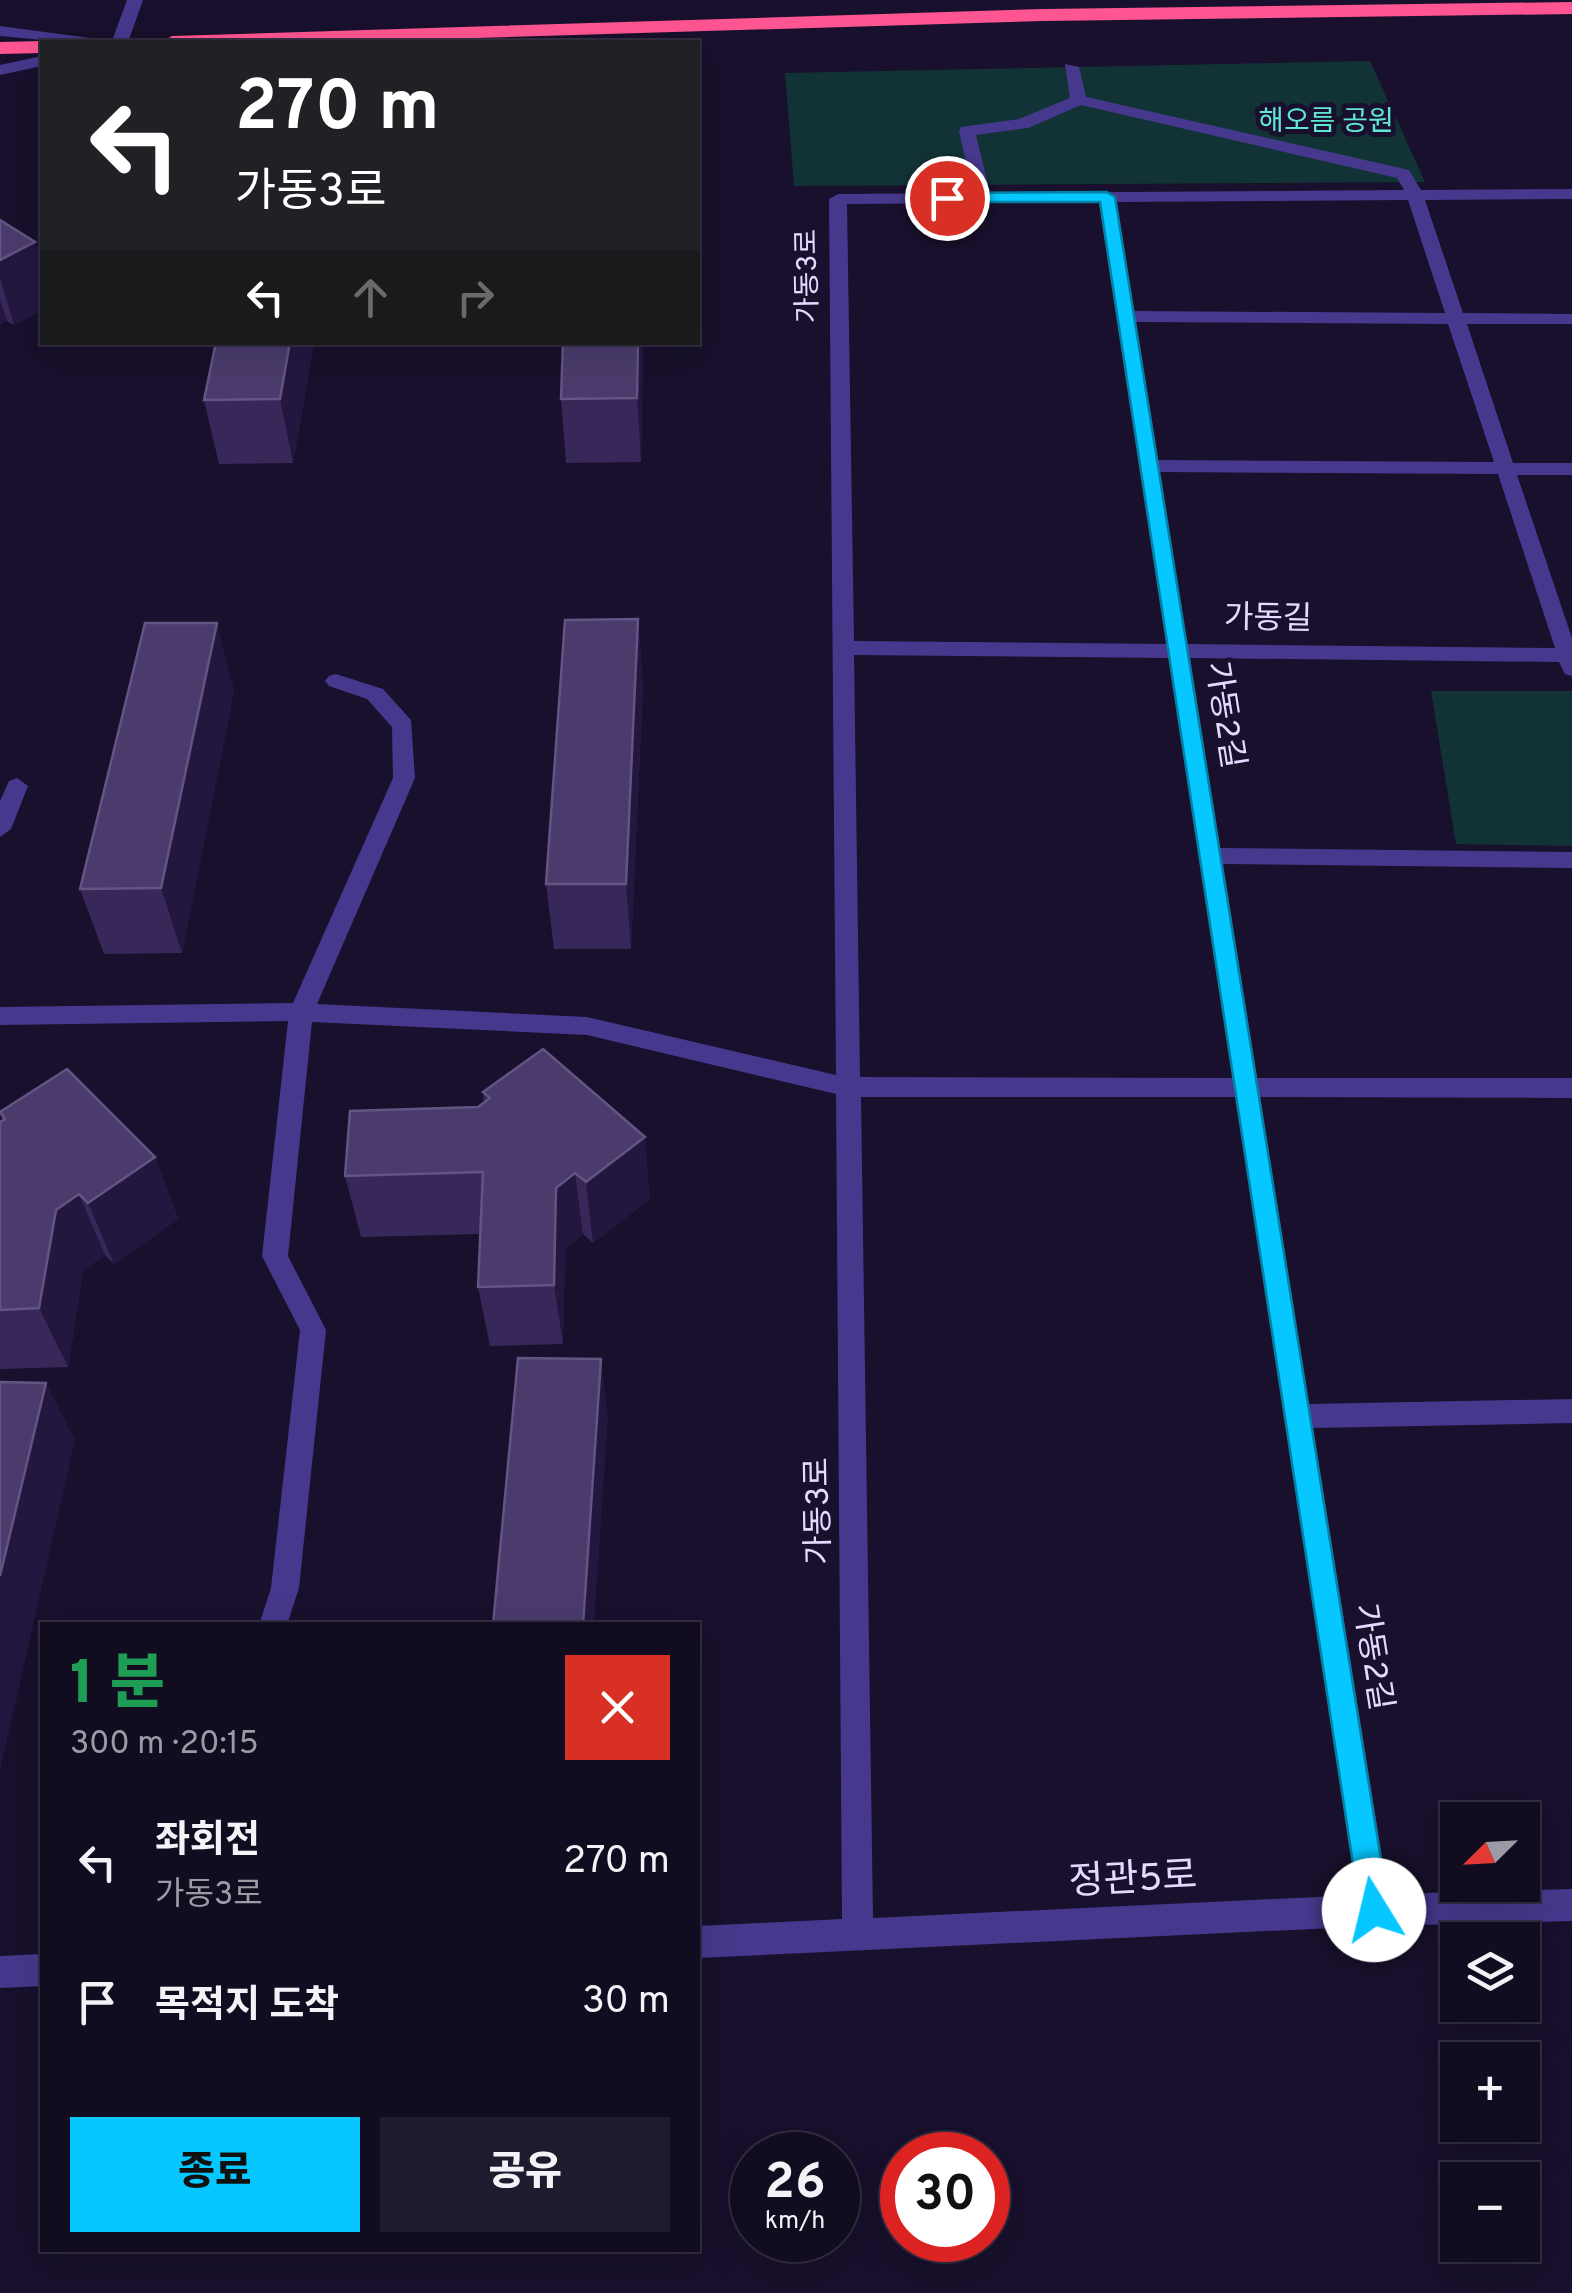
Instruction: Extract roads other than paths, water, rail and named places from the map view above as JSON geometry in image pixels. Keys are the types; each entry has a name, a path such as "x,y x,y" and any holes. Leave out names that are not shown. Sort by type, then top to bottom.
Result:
{"highway":[{"path":"239,40 1044,16 1572,8"},
{"path":"0,48 40,47"}],"street":[{"path":"121,40 136,0"},
{"path":"0,31 85,40"},
{"path":"0,70 40,61"},
{"path":"1071,68 1079,100"},
{"path":"983,198 967,131 1022,124 1079,100 1403,174 1415,195 1570,660"},
{"name":"가동3로","path":"858,1934 838,198 1572,194"},
{"name":"가동2길","path":"1107,197 1374,1910"},
{"path":"1126,316 1572,319"},
{"path":"1149,466 1572,470"},
{"name":"가동길","path":"842,648 1570,660"},
{"path":"273,1622 285,1588 313,1330 275,1256 301,1012 404,778 403,725 375,694 336,681"},
{"path":"0,828 16,786"},
{"path":"1210,856 1572,860"},
{"path":"0,1016 301,1012 587,1026 848,1087 1572,1088"},
{"path":"1297,1416 1572,1411"},
{"name":"정관5로","path":"700,1942 1374,1910 1572,1905"},
{"path":"0,1972 40,1970"}],"park label":[{"name":"해오름 공원","path":"1326,123"}]}
